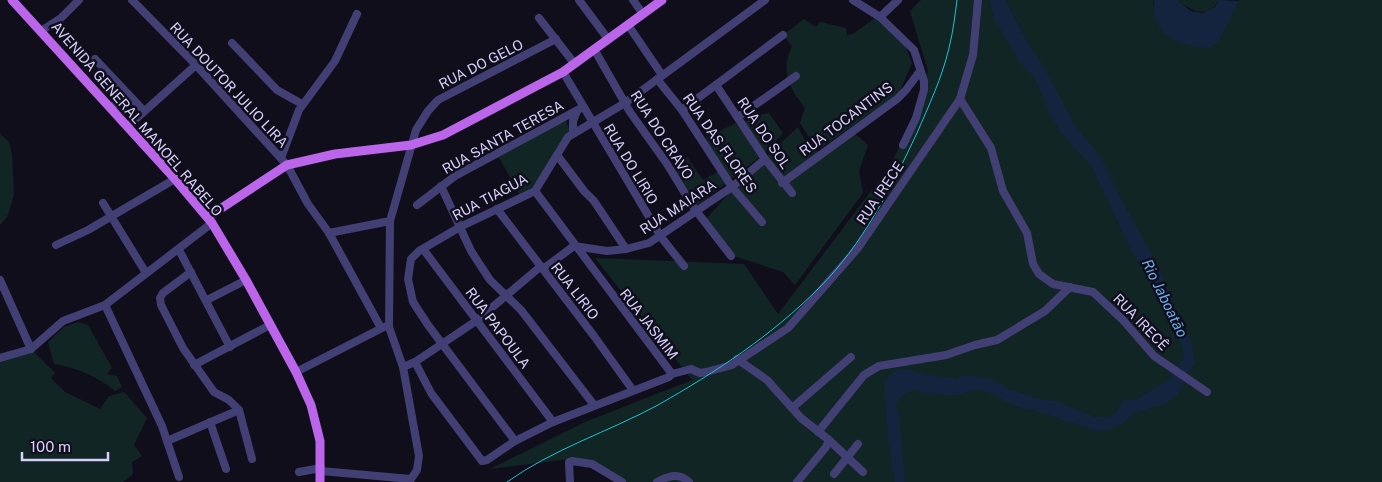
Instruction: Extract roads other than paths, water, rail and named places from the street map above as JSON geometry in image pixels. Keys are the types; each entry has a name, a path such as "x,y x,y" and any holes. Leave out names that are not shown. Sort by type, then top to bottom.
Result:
{"main road":[{"name":"AVENIDA GENERAL MANOEL RABELO","path":"12,0 128,126 210,220 246,280 296,372 317,423 321,469 320,482"},
{"path":"210,220 284,162 411,145 427,141 450,131 562,72 662,0"}],"street":[{"path":"41,30 61,18 79,0"},
{"name":"RUA DOUTOR JULIO LIRA","path":"132,0 196,65 284,162 385,327"},
{"path":"579,0 608,39"},
{"path":"633,0 643,14"},
{"name":"RUA TIAGUA","path":"515,441 428,325 410,294 409,264 414,254 460,227 535,191 563,143 573,133 625,103 765,0"},
{"path":"853,0 880,16 914,50 924,81 924,90 916,118 903,145"},
{"path":"880,16 898,0"},
{"name":"RUA IRECE","path":"672,374 691,369 706,372 732,365 737,359 788,328 864,240 960,99 973,54 978,0"},
{"path":"284,162 302,104 322,80 339,53 357,14"},
{"path":"539,18 574,63"},
{"name":"RUA DAS FLORES","path":"628,25 732,187 762,222"},
{"path":"682,110 783,35"},
{"name":"RUA DO GELO","path":"385,327 390,221 411,145 422,118 438,100 556,39"},
{"path":"232,43 273,86 302,104"},
{"name":"RUA DO CRAVO","path":"594,49 625,103 667,164 695,210 731,256"},
{"path":"95,59 144,111"},
{"path":"128,126 196,65"},
{"name":"RUA TOCANTINS","path":"782,183 897,99 920,71"},
{"name":"RUA DO LIRIO","path":"562,72 580,109 591,122 660,237 684,266"},
{"path":"738,116 796,76"},
{"name":"RUA DO SOL","path":"716,85 765,159 782,183 792,193"},
{"path":"111,108 127,93"},
{"name":"RUA IRECÊ","path":"960,99 991,148 1003,191 1027,233 1035,269 1053,284 1085,289 1100,298 1123,320 1154,356 1207,392"},
{"path":"573,133 573,121 580,109"},
{"name":"RUA SANTA TERESA","path":"418,205 441,186 501,150 580,109"},
{"path":"557,155 584,191 594,200 626,249"},
{"name":"RUA MAIARA","path":"574,246 607,251 640,246 660,237 695,210 732,187 765,159"},
{"path":"56,245 175,179"},
{"path":"441,186 471,251 490,280 544,337 594,406"},
{"name":"RUA JASMIM","path":"416,362 431,393 482,461 488,460 515,441 553,422 632,389 662,380 672,374 574,246 535,191"},
{"path":"103,203 112,215 135,259 146,274"},
{"name":"RUA LIRIO","path":"497,209 632,389"},
{"path":"0,358 31,349 63,321 105,305 179,250 210,220"},
{"path":"328,233 390,221"},
{"path":"403,367 416,362 476,321 542,268 574,246"},
{"name":"RUA PAPOULA","path":"423,249 553,422"},
{"path":"179,250 207,300 230,347"},
{"path":"192,272 160,298 161,305 179,341 214,392 229,400 239,410 252,459"},
{"path":"0,280 31,349"},
{"path":"207,300 246,280"},
{"path":"818,432 864,375 879,366 946,355 997,340 1045,311 1070,287"},
{"path":"105,305 167,441 180,477"},
{"path":"194,364 270,325"},
{"path":"296,372 385,327 403,367 414,417 419,456 417,470 410,481 321,469 299,472"},
{"path":"792,408 851,357"},
{"path":"737,359 767,380 792,408 864,472"},
{"path":"167,441 239,410"},
{"path":"210,422 226,469"},
{"path":"797,482 826,447 828,440"},
{"path":"834,474 858,444"},
{"path":"570,482 569,462 586,462 622,482"},
{"path":"656,482 674,476 682,476 689,482"}],"water":[{"name":"Rio Jaboatão","path":"989,0 1006,0 1074,125 1101,157 1123,203 1160,269 1175,308 1191,340 1195,364 1187,374 1178,394 1165,404 1134,413 1122,424 1107,430 1098,431 1019,407 993,394 979,390 953,395 929,394 915,390 903,394 896,404 899,414 905,482 895,482 888,440 884,383 893,372 903,369 956,380 963,375 984,377 998,382 1009,389 1039,399 1055,401 1095,417 1109,417 1116,413 1124,399 1135,400 1168,380 1184,357 1182,346 1162,303 1127,242 1092,166 1061,133 1049,112 1035,78 1021,64 993,17"},
{"path":"1154,0 1177,0 1191,11 1203,13 1215,7 1219,0 1239,1 1219,41 1209,48 1187,45 1169,37 1157,22 1154,12"}],"tram line":[{"path":"507,482 562,450 639,415 701,380 782,322 835,271 875,215 907,154 931,102 943,70 952,36 957,0"}]}
